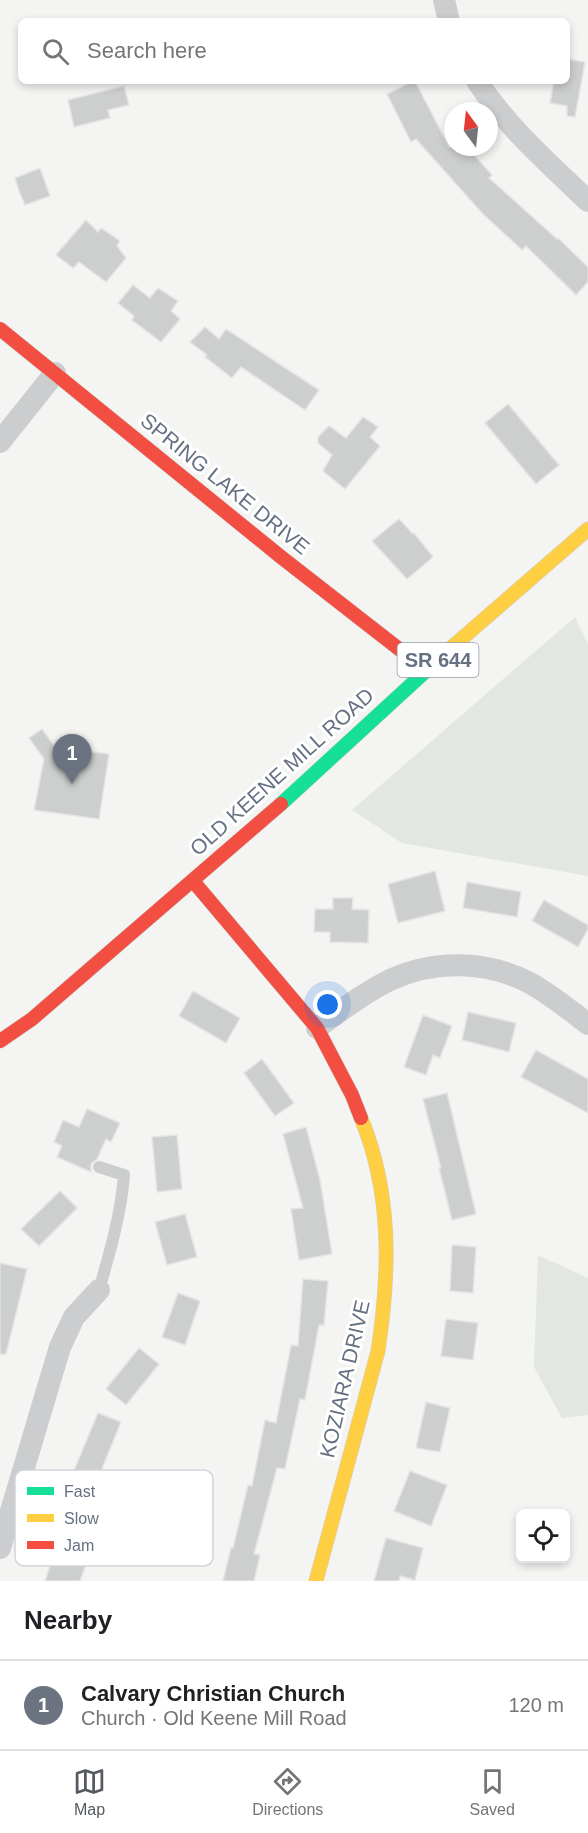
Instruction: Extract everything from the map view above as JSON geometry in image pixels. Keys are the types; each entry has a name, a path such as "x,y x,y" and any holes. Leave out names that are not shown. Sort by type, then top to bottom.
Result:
{"street":[{"path":"444,0 448,18"},
{"path":"479,84 518,134 588,201"},
{"name":"SPRING LAKE DRIVE","path":"0,329 281,557 426,670"},
{"path":"0,442 56,373"},
{"name":"OLD KEENE MILL ROAD","path":"0,1041 32,1019 257,826 426,670 588,529"},
{"name":"KOZIARA DRIVE","path":"193,881 317,1028 349,1086 369,1138 381,1185 388,1250 388,1281 384,1315 378,1351 316,1581"},
{"path":"317,1028 362,996 388,981 422,969 459,965 497,970 527,981 588,1024"},
{"path":"23,1470 60,1347 74,1317 99,1290"},
{"path":"0,1548 15,1498"}],"lane":[{"path":"99,1167 124,1174 118,1218 99,1290"}],"shaded area":[{"path":"575,617 588,644 588,876 402,843 352,810"},
{"path":"538,1255 588,1278 588,1415 562,1418 534,1367"}],"building":[{"path":"570,60 585,62 575,117 567,116 567,106 550,103 553,84 570,84"},
{"path":"407,84 417,84 444,137 444,156 475,156 492,175 489,178 588,267 588,282 576,295 526,246 522,250 482,213 416,139 411,142 387,94"},
{"path":"124,86 129,105 108,110 110,118 74,127 68,100"},
{"path":"40,168 50,196 25,205 15,178"},
{"path":"86,220 98,232 101,228 120,241 117,246 126,258 106,282 79,262 73,268 56,255"},
{"path":"133,285 150,298 158,288 178,301 171,311 180,319 161,342 132,320 134,316 118,303"},
{"path":"205,327 219,339 226,329 319,390 305,410 241,367 232,378 190,342"},
{"path":"508,404 559,465 536,484 485,423"},
{"path":"363,417 378,427 370,437 380,446 345,489 323,471 332,455 318,443 318,437 329,426 346,438"},
{"path":"399,519 414,533 433,557 407,579 372,541"},
{"path":"42,729 55,747 109,754 99,819 34,810 44,759 29,738"},
{"path":"435,871 445,911 398,923 388,884"},
{"path":"467,882 521,892 517,917 463,908"},
{"path":"333,898 353,898 352,909 369,910 368,943 330,942 330,932 314,932 315,909 333,909"},
{"path":"544,900 588,925 578,947 532,921"},
{"path":"193,991 240,1018 226,1043 179,1016"},
{"path":"468,1012 516,1023 509,1052 462,1040"},
{"path":"423,1015 452,1026 440,1058 433,1055 426,1075 404,1067"},
{"path":"536,1050 588,1079 588,1113 521,1077"},
{"path":"262,1059 294,1103 275,1116 244,1073"},
{"path":"447,1093 476,1214 452,1220 423,1099"},
{"path":"87,1109 120,1123 111,1142 106,1139 97,1159 91,1164 91,1172 57,1157 62,1146 54,1142 63,1120 79,1127"},
{"path":"306,1127 320,1180 332,1254 299,1260 291,1209 303,1208 283,1134"},
{"path":"177,1135 182,1189 157,1192 152,1137"},
{"path":"60,1191 77,1208 39,1246 21,1229"},
{"path":"185,1214 197,1257 167,1265 155,1222"},
{"path":"452,1245 476,1247 473,1293 450,1291"},
{"path":"0,1263 27,1269 6,1354 0,1354"},
{"path":"303,1279 328,1281 324,1325 319,1325 305,1400 300,1399 285,1469 277,1468 254,1554 260,1555 254,1581 223,1581 248,1485 252,1486 265,1420 276,1423 291,1345 298,1346"},
{"path":"178,1293 200,1301 185,1345 162,1337"},
{"path":"446,1319 478,1323 473,1360 441,1356"},
{"path":"139,1348 159,1364 126,1405 106,1389"},
{"path":"426,1402 450,1408 440,1452 416,1448"},
{"path":"98,1413 121,1422 101,1470 74,1470"},
{"path":"410,1471 447,1485 431,1526 394,1511"},
{"path":"386,1538 423,1548 415,1580 400,1576 399,1581 374,1581"},
{"path":"50,1566 85,1566 80,1581 45,1581"}],"traffic: fast":[{"path":"281,804 451,648"}],"traffic: slow":[{"path":"451,648 588,529"},
{"path":"316,1581 378,1351 385,1292 386,1233 383,1204 371,1146 361,1118"}],"traffic: jam":[{"path":"0,329 281,557 426,670"},
{"path":"0,1041 32,1019 281,804"},
{"path":"193,881 317,1028 352,1095 361,1118"}],"place":[{"name":"Calvary Christian Church","path":"72,784"}]}
